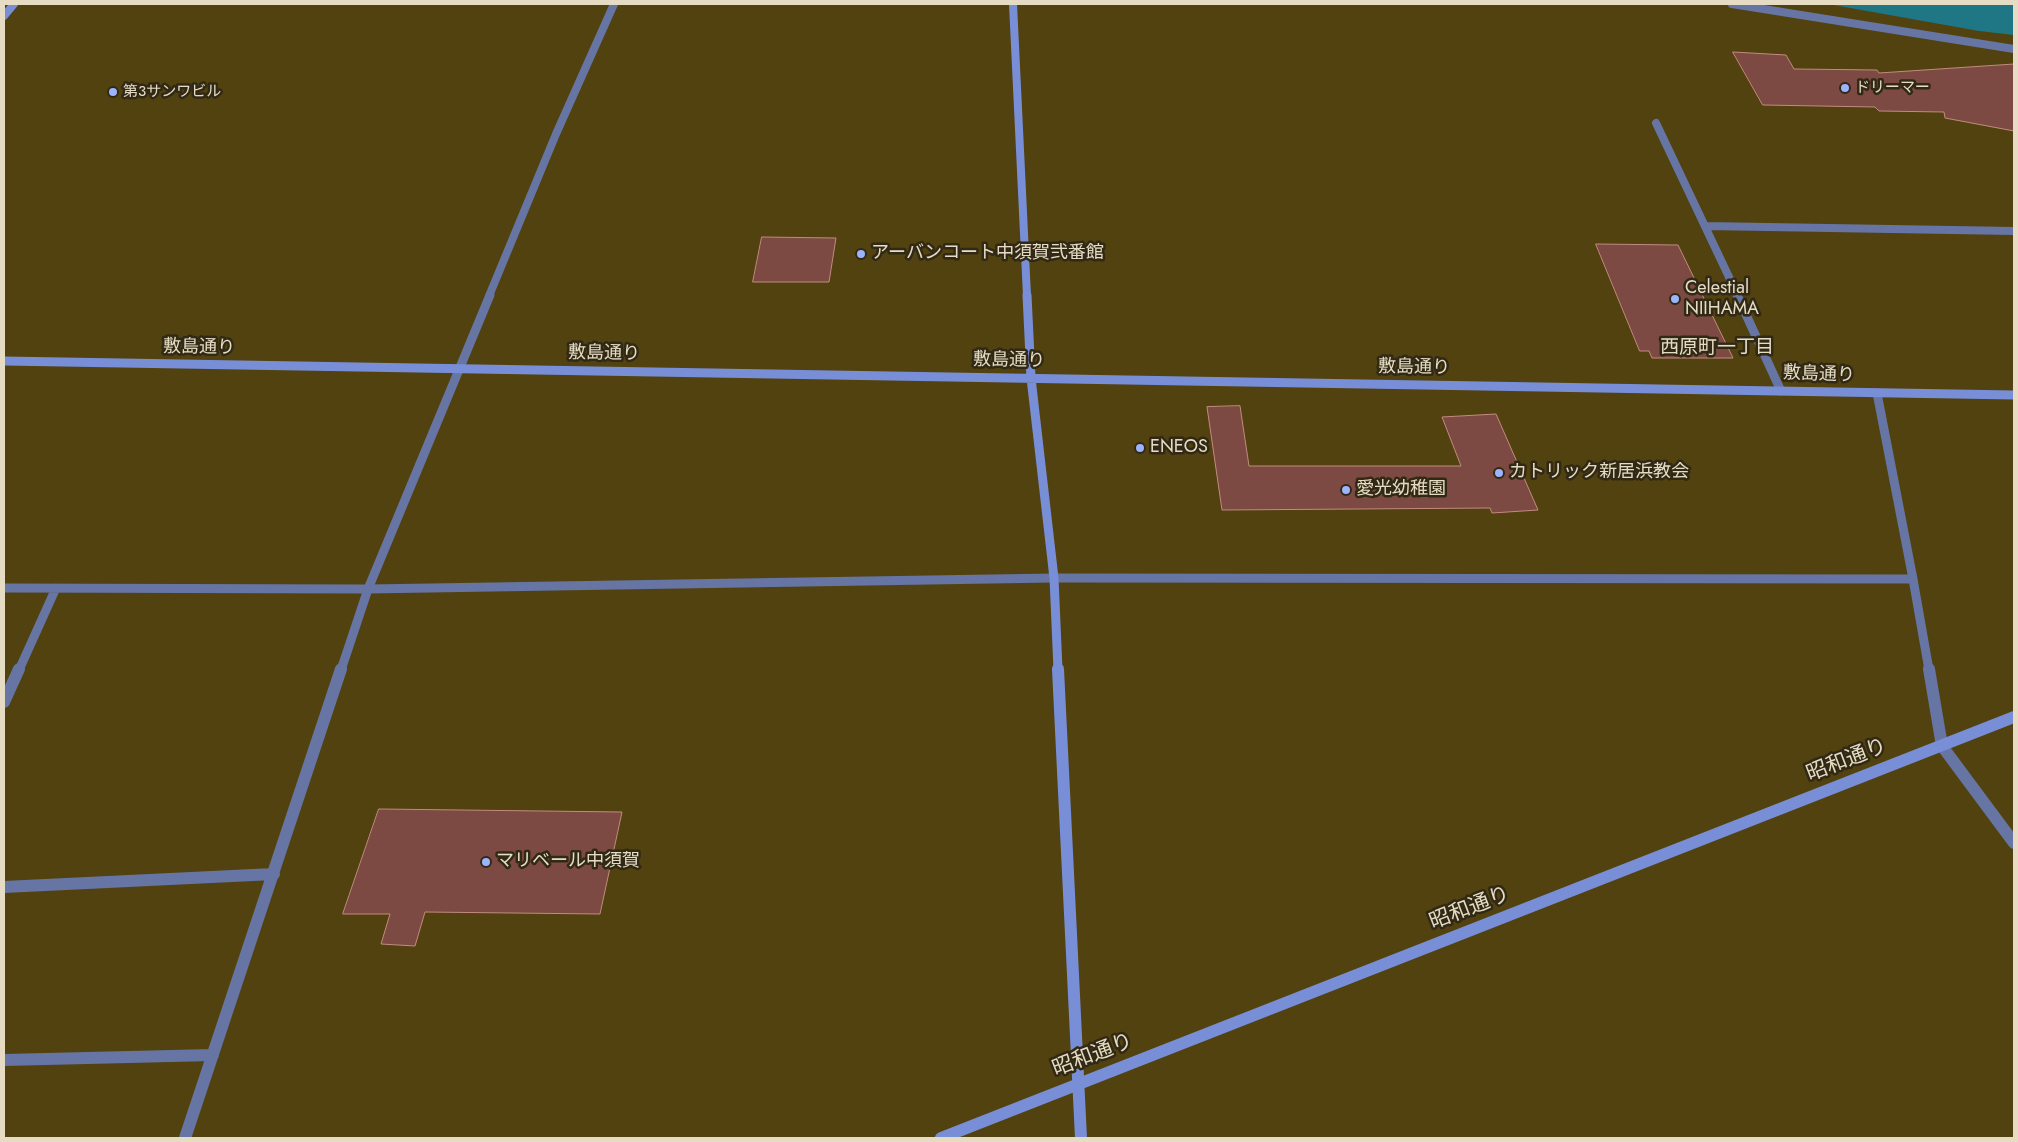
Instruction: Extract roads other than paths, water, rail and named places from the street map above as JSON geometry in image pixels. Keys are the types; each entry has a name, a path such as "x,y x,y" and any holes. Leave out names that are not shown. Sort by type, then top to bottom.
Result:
{"street":[{"path":"4,15 14,4"},
{"path":"185,1138 368,589 556,134 614,4"},
{"path":"1013,4 1031,378 1054,578 1081,1138"},
{"path":"1732,4 2014,48"},
{"path":"1656,124 1706,226 1782,391"},
{"path":"1706,226 2014,231"},
{"name":"敷島通り","path":"4,361 2014,395"},
{"path":"1876,393 1913,579 1942,746 2014,843"},
{"path":"4,588 368,589 1054,578 1913,579"},
{"path":"4,702 56,588"},
{"name":"昭和通り","path":"941,1138 2014,717"},
{"path":"4,888 274,874"},
{"path":"4,1060 213,1055"}],"water":[{"path":"1828,4 2014,4 2014,35 1979,31"}],"place":[{"name":"ドリーマー","path":"1845,88"},
{"name":"第3サンワビル","path":"113,92"},
{"name":"アーバンコート中須賀弐番館","path":"861,254"},
{"name":"Celestial NIIHAMA","path":"1675,299"},
{"name":"ENEOS","path":"1140,448"},
{"name":"カトリック新居浜教会","path":"1499,473"},
{"name":"愛光幼稚園","path":"1346,490"},
{"name":"マリベール中須賀","path":"486,862"}],"district":[{"name":"西原町一丁目","path":"1717,348"}]}
